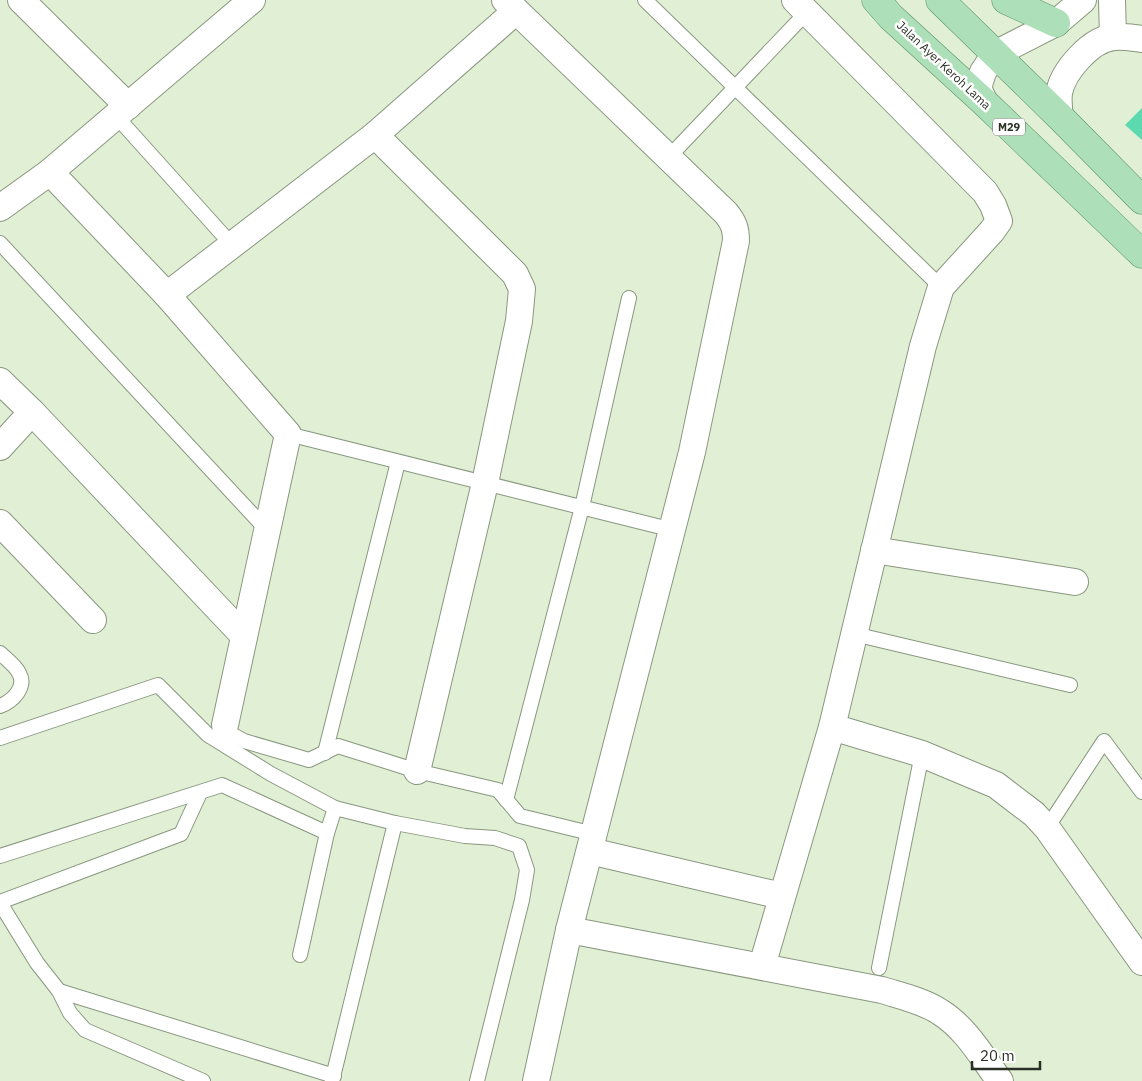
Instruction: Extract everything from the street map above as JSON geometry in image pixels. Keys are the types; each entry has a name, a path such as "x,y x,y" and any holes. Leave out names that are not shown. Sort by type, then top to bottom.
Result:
{"main road":[{"name":"Jalan Ayer Keroh Lama","path":"876,0 891,17 1142,254"},
{"path":"940,0 1142,200"},
{"path":"1006,0 1056,23"}],"street":[{"path":"21,0 122,111"},
{"path":"0,208 50,172 251,0"},
{"path":"985,104 978,88 982,72 995,54 1056,23 1084,0"},
{"path":"1112,0 1113,37"},
{"path":"167,295 375,135 511,6 726,213 736,228 736,241 692,452 569,930 536,1081"},
{"path":"762,966 832,727 923,346 941,287 992,231 998,221 993,205 985,192 801,6"},
{"path":"1056,23 1113,37 1142,49"},
{"path":"1060,117 1058,94 1066,73 1080,57 1095,45 1113,37 1142,39"},
{"path":"375,135 515,274 522,289 519,321 485,483 417,771"},
{"path":"50,172 167,295 288,434 225,725"},
{"path":"0,381 32,412 244,636"},
{"path":"0,448 32,412"},
{"path":"0,523 92,620"},
{"path":"874,550 1075,582"},
{"path":"832,727 922,754 996,785 1034,814 1047,828 1142,962"},
{"path":"592,843 782,896"},
{"path":"569,930 882,990 939,1011 961,1028 1000,1081"}],"lane":[{"path":"645,0 941,287"},
{"path":"668,158 734,88 801,6"},
{"path":"122,111 232,245"},
{"path":"0,243 267,530"},
{"path":"506,800 582,507 629,298"},
{"path":"288,434 673,530"},
{"path":"325,752 398,462"},
{"path":"854,634 1070,685"},
{"path":"0,653 18,670 21,676 21,687 16,696 0,706"},
{"path":"0,738 158,686 208,735 271,774 335,808 395,823 466,836 495,838 519,846 526,870 522,900 477,1081"},
{"path":"225,725 231,734 244,741 309,760 338,746 417,771 498,790 520,816 592,843"},
{"path":"1047,828 1104,741 1142,792"},
{"path":"879,968 922,754"},
{"path":"0,856 222,785 327,833"},
{"path":"200,793 181,834 0,902 37,963 60,992 70,1013 85,1030 203,1081"},
{"path":"300,954 327,833 335,808"},
{"path":"60,992 333,1078 395,823"}],"shaded area":[{"path":"1142,108 1142,140 1125,125"}]}
